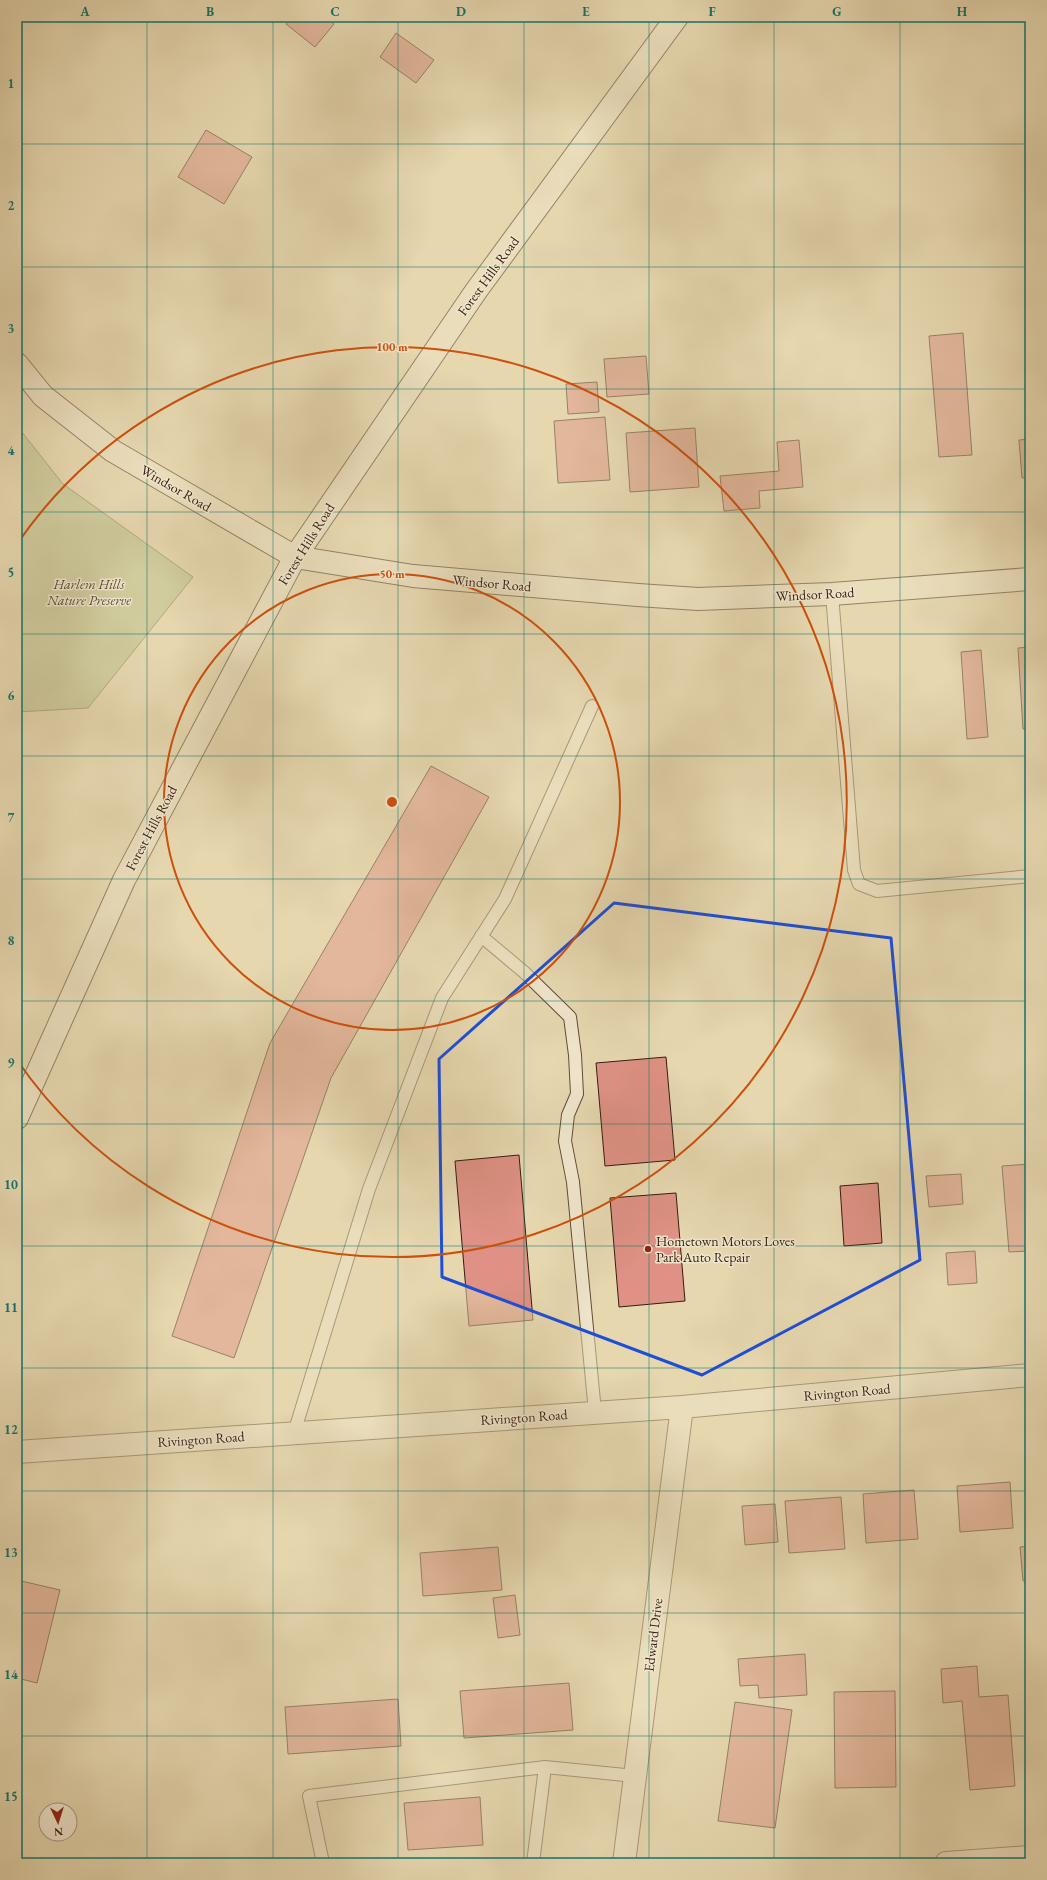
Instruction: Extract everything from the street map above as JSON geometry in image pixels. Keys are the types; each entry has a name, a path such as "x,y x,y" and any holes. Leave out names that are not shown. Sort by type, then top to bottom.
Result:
{"street":[{"name":"Forest Hills Road","path":"17,1118 124,880 295,557 476,291 677,17"},
{"name":"Windsor Road","path":"17,364 43,396 113,451 295,557 413,576 638,595 698,598 832,594 1030,579"},
{"name":"Rivington Road","path":"17,1452 682,1406 1030,1375"},
{"name":"Edward Drive","path":"624,1863 682,1406"},
{"path":"946,1863 1030,1857"}],"lane":[{"path":"832,594 854,870 859,884 877,891 1030,876"},
{"path":"294,1433 369,1189 442,998 505,899 592,706"},
{"path":"481,936 524,972 570,1016 575,1055 577,1094 568,1115 565,1141 573,1182 596,1412"},
{"path":"323,1863 309,1796 545,1767 635,1776"},
{"path":"533,1863 545,1767"}],"highlighted area":[{"path":"614,903 891,938 920,1260 702,1375 442,1277 439,1059"}],"green space":[{"name":"Harlem Hills Nature Preserve","path":"17,426 63,484 193,577 88,708 17,712"}],"building":[{"path":"292,17 326,17 334,24 315,47 286,24"},
{"path":"396,33 434,60 416,83 380,57"},
{"path":"206,130 252,157 224,204 178,177"},
{"path":"963,333 972,455 939,457 929,336"},
{"path":"646,356 649,394 607,397 604,359"},
{"path":"597,382 599,412 568,414 566,384"},
{"path":"605,417 610,480 558,483 554,421"},
{"path":"695,428 699,487 630,492 626,433"},
{"path":"1030,439 1030,477 1022,478 1019,440"},
{"path":"799,440 803,487 759,491 760,508 724,511 720,476 779,471 777,442"},
{"path":"1030,647 1030,728 1023,729 1018,648"},
{"path":"981,650 988,737 967,739 961,652"},
{"path":"431,766 489,797 331,1078 234,1358 172,1336 270,1043"},
{"path":"666,1057 675,1160 605,1166 596,1063"},
{"path":"519,1155 533,1320 469,1326 455,1161"},
{"path":"1030,1164 1030,1251 1009,1252 1002,1166"},
{"path":"961,1174 963,1204 929,1207 926,1176"},
{"path":"878,1183 882,1243 844,1246 840,1186"},
{"name":"Hometown Motors Loves Park Auto Repair","path":"676,1193 685,1301 619,1307 610,1198"},
{"path":"975,1251 977,1283 948,1285 946,1253"},
{"path":"1010,1482 1013,1528 960,1532 957,1486"},
{"path":"914,1490 918,1539 866,1543 863,1494"},
{"path":"841,1497 845,1549 789,1553 785,1501"},
{"path":"775,1504 778,1542 745,1545 742,1506"},
{"path":"1030,1546 1030,1580 1023,1581 1020,1547"},
{"path":"498,1547 502,1590 423,1596 420,1553"},
{"path":"17,1580 60,1590 37,1683 17,1678"},
{"path":"515,1595 520,1635 498,1638 493,1598"},
{"path":"805,1654 807,1695 759,1698 758,1685 740,1686 738,1659"},
{"path":"977,1666 979,1697 1008,1695 1015,1786 970,1790 962,1701 943,1703 941,1669"},
{"path":"569,1683 573,1730 464,1738 460,1691"},
{"path":"895,1691 896,1787 835,1788 834,1692"},
{"path":"398,1699 401,1746 288,1754 285,1707"},
{"path":"735,1702 792,1710 775,1828 718,1821"},
{"path":"480,1797 483,1845 408,1850 404,1803"}],"place":[{"name":"Hometown Motors Loves Park Auto Repair","path":"648,1249"}]}
